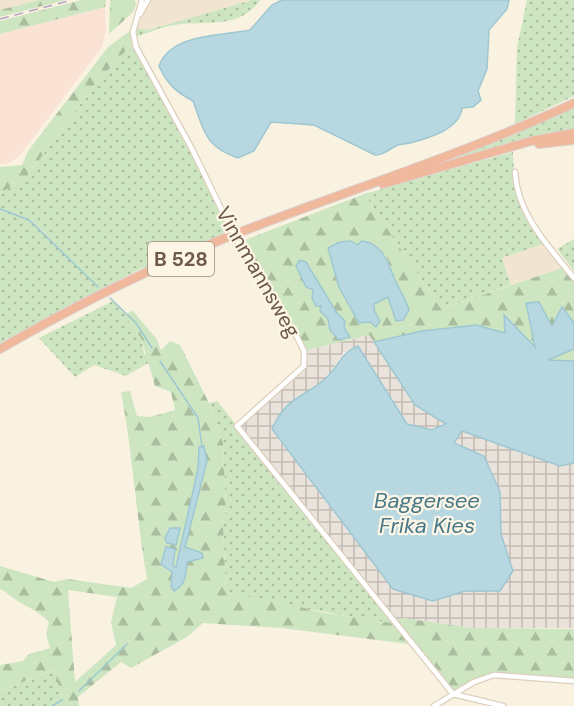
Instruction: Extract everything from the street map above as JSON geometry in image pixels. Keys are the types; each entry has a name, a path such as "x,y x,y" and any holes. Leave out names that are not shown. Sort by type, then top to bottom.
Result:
{"highway":[{"path":"369,186 574,103"},
{"path":"369,186 392,183 531,141 574,133"},
{"path":"494,153 574,140"},
{"name":"B 528","path":"0,349 115,287 256,226 369,186"}],"street":[{"name":"Vinnmannsweg","path":"142,0 133,32 136,47 192,149 240,246 304,351 304,366 237,426 453,694"},
{"name":"Vinnmannsweg","path":"138,16 147,0"},
{"path":"515,172 516,190 530,221 574,278"},
{"path":"434,706 474,682 494,675 574,681"},
{"path":"453,694 503,706"}],"shaded area":[{"path":"0,0 39,0 0,10"},
{"path":"150,0 252,0 148,30 137,28"},
{"path":"105,7 106,30 102,47 20,155 10,163 0,164 0,34"},
{"path":"546,243 565,267 511,285 502,258"},
{"path":"369,335 415,405 447,424 432,431 407,424 358,346 343,353 329,375 433,601 465,591 500,591 513,571 501,534 500,492 453,443 461,431 560,466 574,463 574,628 472,628 403,618 392,623 394,620 237,426 304,366 304,351"}],"green space":[{"path":"39,0 66,0 0,17 0,10"},
{"path":"81,0 106,0 105,7 0,34 0,21"},
{"path":"110,0 135,0 136,5 133,12 109,34"},
{"path":"252,0 260,0 252,9 235,19 176,25 136,37 137,28 148,30"},
{"path":"527,0 574,0 574,96 515,124 517,47"},
{"path":"130,31 132,44 97,82 25,179 0,193 0,167 22,165 28,151 108,47"},
{"path":"132,44 193,157 229,232 136,271 0,343 0,193 25,179 97,82"},
{"path":"574,107 574,129 529,139 419,171 510,136"},
{"path":"513,152 518,189 532,222 546,243 502,258 511,285 441,309 364,194"},
{"path":"364,194 441,309 565,267 574,278 574,323 562,308 553,327 526,303 535,348 504,316 506,334 476,325 422,331 374,342 369,335 304,351 240,246 245,240","holes":["351,241 357,245 362,241 374,245 388,261 394,284 396,320 388,297 374,304 374,310 380,321 376,327 370,322 359,323 339,287 328,249 340,242","299,262 306,262 349,333 347,339 341,339 337,334 313,290 309,290 296,266"]},
{"path":"574,239 574,271 557,249"},
{"path":"113,301 126,314 125,316 141,338 144,353 150,362 126,376 94,365 75,377 39,338"},
{"path":"132,310 156,338 161,350 170,341 180,345 209,403 223,443 226,594 270,599 320,612 392,623 403,618 472,628 574,629 574,681 494,675 453,694 409,644 281,628 203,623 187,637 131,668 121,662 78,697 79,706 50,706 63,696 53,670 0,691 0,665 23,661 29,654 50,648 46,634 49,622 0,589 0,566 54,582 67,579 131,588 147,579 121,392 130,391 137,416 150,417 175,410 171,392 155,386 141,338 125,316","holes":["68,590 117,597 111,622 116,645 75,682"]},
{"path":"574,349 574,361 547,360"},
{"path":"217,401 395,620 392,623 226,594 223,443 209,403"},
{"path":"54,670 63,696 50,706 0,706 0,691"}],"water":[{"path":"282,0 509,0 507,9 489,30 487,69 478,91 481,100 473,107 462,108 456,122 442,132 418,141 397,145 384,153 375,155 314,125 271,122 254,151 238,158 227,154 212,143 203,129 193,101 173,87 159,66 165,55 174,47 185,42 212,35 250,30 272,5"},
{"path":"351,241 357,245 362,241 369,243 380,250 384,256 409,310 403,320 396,321 388,297 374,304 374,310 380,321 376,327 370,322 359,323 339,287 328,248 340,242"},
{"path":"300,260 306,262 337,313 345,321 344,327 350,337 339,340 330,330 328,319 320,311 321,306 316,306 312,298 313,290 306,287 296,266"},
{"name":"Baggersee Frika Kies","path":"539,302 552,326 562,307 574,323 574,349 548,360 574,361 574,463 560,466 462,431 454,443 484,456 500,492 501,534 513,571 500,591 465,591 433,601 393,589 272,429 278,417 291,402 321,383 344,355 358,346 407,424 432,430 446,424 415,405 374,342 422,331 476,325 505,333 504,315 535,347 526,303"},
{"path":"204,446 207,461 185,547 202,553 203,558 187,562 183,582 174,591 171,586 172,572 161,564 166,547 175,549 173,566 176,567 198,469 199,447"},
{"path":"170,528 180,528 176,545 167,543 165,538"}],"waterway":[{"path":"0,209 29,220 98,287"},
{"path":"110,298 136,323 152,348"},
{"path":"160,361 198,418 202,447"},
{"path":"79,691 127,644"},
{"path":"52,706 62,700"}],"railway":[{"path":"0,19 72,0"}]}
